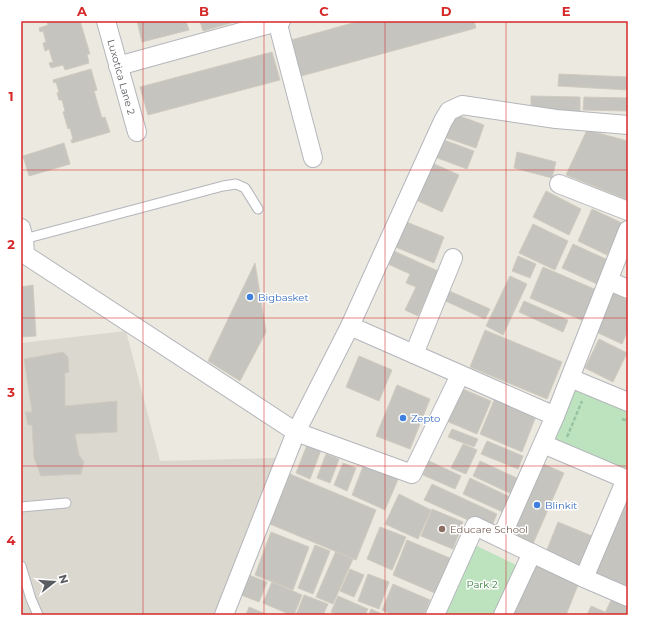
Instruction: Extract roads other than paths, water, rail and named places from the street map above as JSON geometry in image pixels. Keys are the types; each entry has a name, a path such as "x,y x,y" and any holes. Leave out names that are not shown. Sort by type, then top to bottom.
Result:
{"street":[{"name":"Luxotica Lane 2","path":"106,21 137,132"},
{"path":"118,66 278,21 313,158"},
{"path":"224,615 296,432 350,326 443,121 449,111 462,105 556,119 628,125"},
{"path":"559,184 628,210"},
{"path":"501,538 555,416 628,230"},
{"path":"23,243 296,432 412,474 460,374"},
{"path":"414,354 453,258"},
{"path":"608,281 628,289"},
{"path":"350,326 555,416"},
{"path":"570,378 628,402"},
{"path":"543,444 627,479 584,578"},
{"path":"435,615 475,526 584,578 628,597"},
{"path":"503,615 532,553"}],"lane":[{"path":"23,243 223,186 236,184 245,188 258,209"},
{"path":"21,506 66,503"},
{"path":"21,566 31,599 38,615"}],"place":[{"name":"Bigbasket","path":"250,297"},
{"name":"Zepto","path":"403,418"},
{"name":"Blinkit","path":"537,505"},
{"name":"Educare School","path":"442,529"}],"park label":[{"name":"Park 2","path":"482,584"}]}
